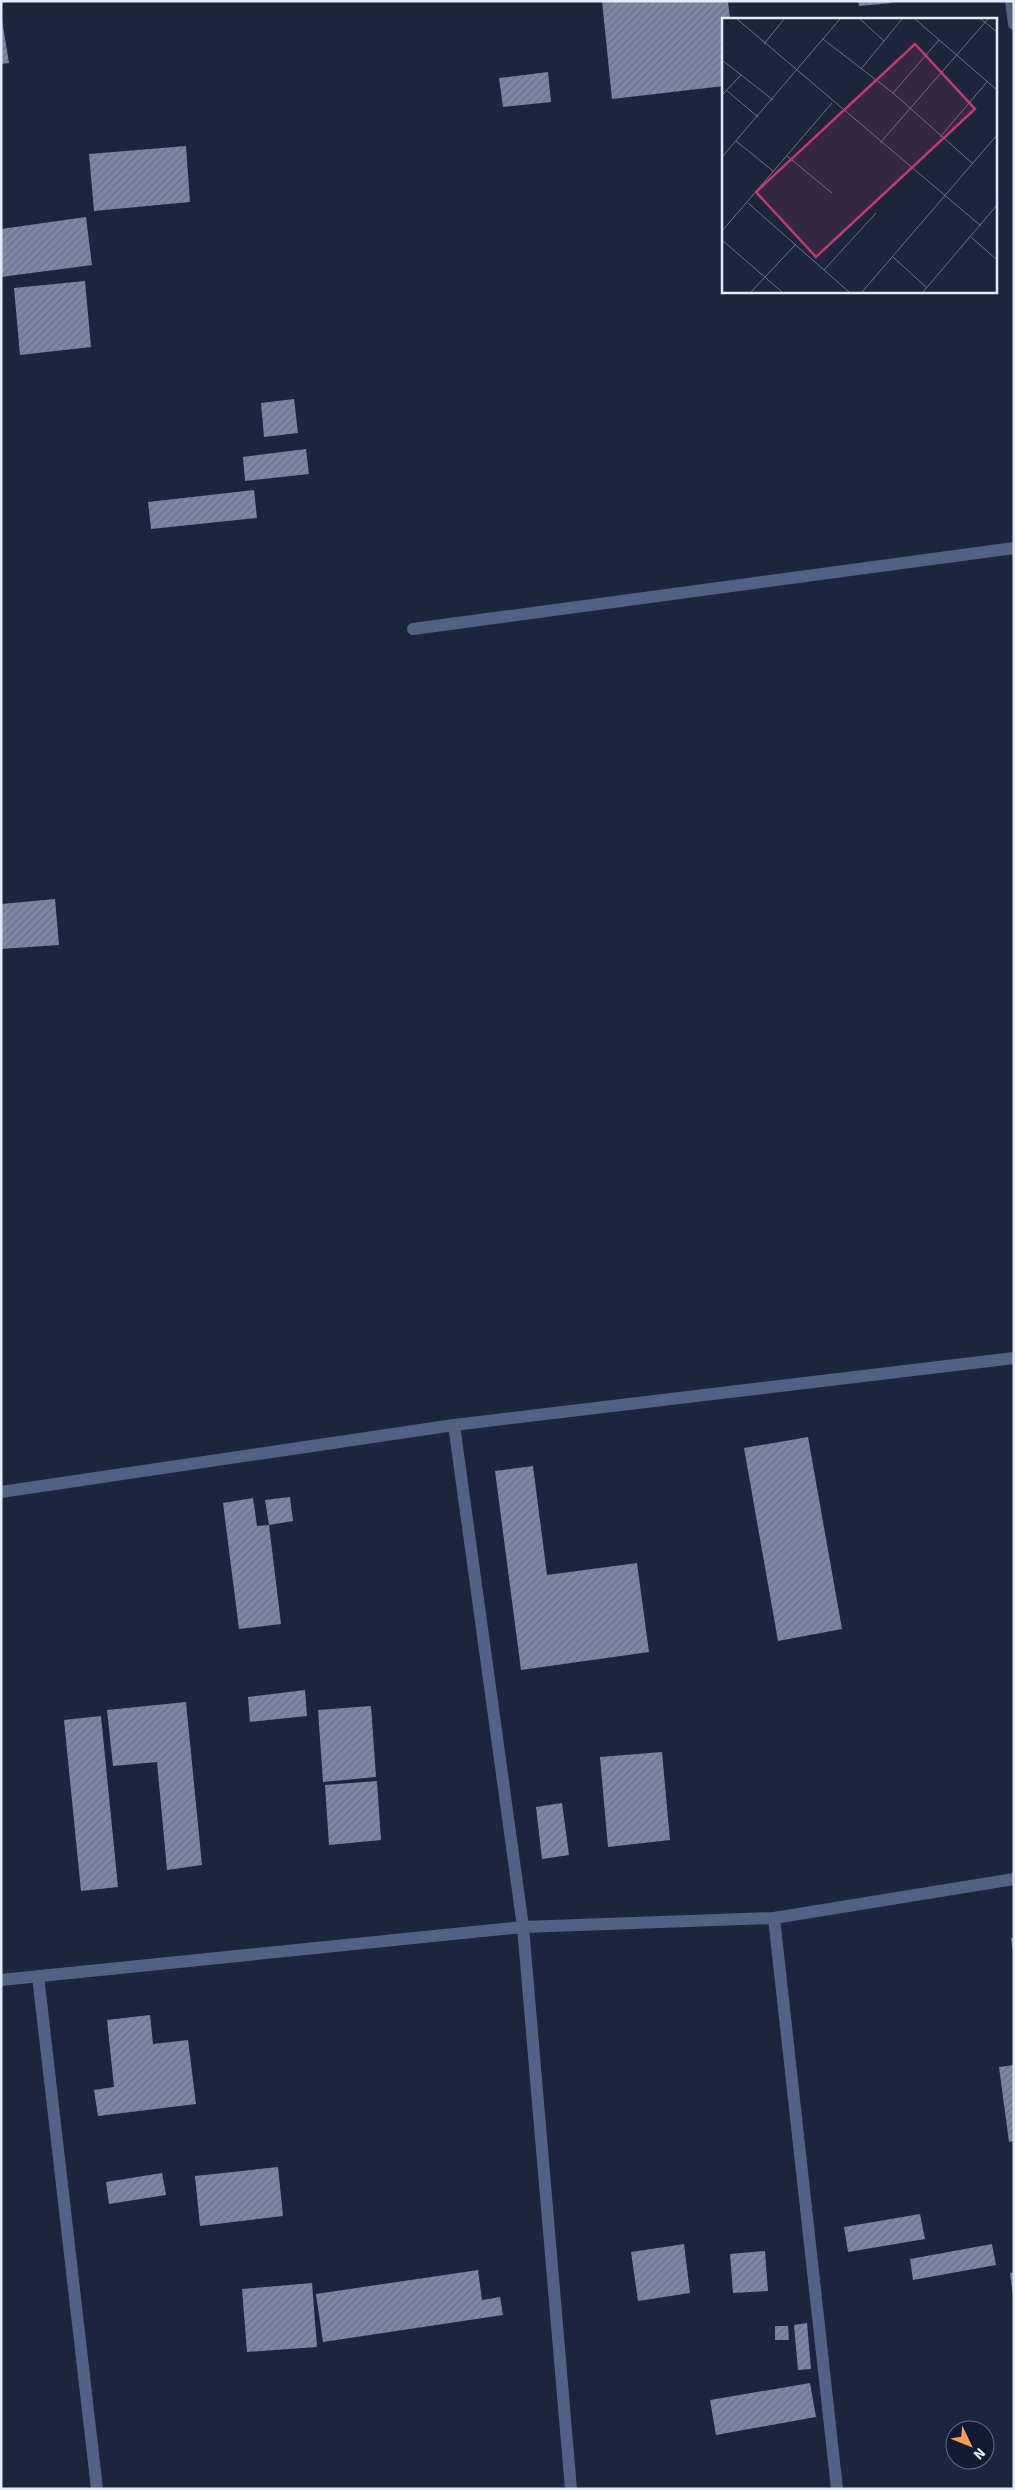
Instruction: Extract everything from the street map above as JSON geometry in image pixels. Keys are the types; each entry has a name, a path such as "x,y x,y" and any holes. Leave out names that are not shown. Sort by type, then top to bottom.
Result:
{"street":[{"path":"1011,1 1014,24"},
{"path":"413,628 1014,548"},
{"path":"1,1492 454,1426 1014,1358"},
{"path":"454,1426 523,1926 571,2489"},
{"path":"1,1980 523,1926 774,1918 1014,1878"},
{"path":"774,1918 837,2489"},
{"path":"38,1976 97,2489"}],"building":[{"path":"602,1 728,1 730,18 722,18 722,86 612,99"},
{"path":"858,1 892,1 892,3 859,6"},
{"path":"1,14 9,63 1,64"},
{"path":"548,72 551,102 503,107 499,78"},
{"path":"186,146 190,202 94,211 89,154"},
{"path":"86,217 92,265 1,277 1,229"},
{"path":"85,281 91,347 20,355 14,288"},
{"path":"294,399 298,433 264,437 261,403"},
{"path":"306,449 309,474 245,481 243,457"},
{"path":"254,490 257,518 151,529 148,502"},
{"path":"55,899 59,945 1,949 1,904"},
{"path":"808,1437 842,1629 778,1641 744,1448"},
{"path":"533,1466 547,1575 637,1563 649,1652 521,1670 495,1471"},
{"path":"290,1497 293,1521 269,1525 265,1500"},
{"path":"253,1498 257,1526 269,1525 281,1624 239,1629 223,1503"},
{"path":"305,1690 307,1716 250,1722 248,1697"},
{"path":"186,1702 202,1865 167,1870 157,1762 113,1766 107,1710"},
{"path":"371,1706 376,1777 323,1782 318,1710"},
{"path":"101,1716 118,1887 81,1891 64,1720"},
{"path":"662,1752 670,1840 608,1847 600,1757"},
{"path":"377,1781 381,1840 329,1845 325,1785"},
{"path":"562,1803 569,1855 542,1859 536,1807"},
{"path":"1011,1938 1014,1938 1014,1951 1013,1951"},
{"path":"150,2015 153,2044 188,2040 196,2104 98,2116 94,2090 114,2087 107,2020"},
{"path":"1014,2065 1014,2141 1009,2142 999,2067"},
{"path":"278,2167 283,2216 200,2226 195,2176"},
{"path":"162,2173 166,2195 109,2204 106,2182"},
{"path":"920,2214 925,2239 848,2252 844,2227"},
{"path":"684,2244 690,2293 638,2301 631,2252"},
{"path":"992,2244 996,2265 913,2280 910,2259"},
{"path":"765,2251 768,2291 733,2293 730,2254"},
{"path":"478,2270 482,2300 500,2297 503,2315 323,2342 316,2294"},
{"path":"1014,2272 1014,2296 1013,2296 1010,2273"},
{"path":"312,2283 317,2347 247,2352 242,2289"},
{"path":"807,2323 811,2369 798,2370 794,2325"},
{"path":"775,2326 788,2326 789,2340 775,2340"},
{"path":"810,2383 816,2417 716,2435 710,2400"}]}
